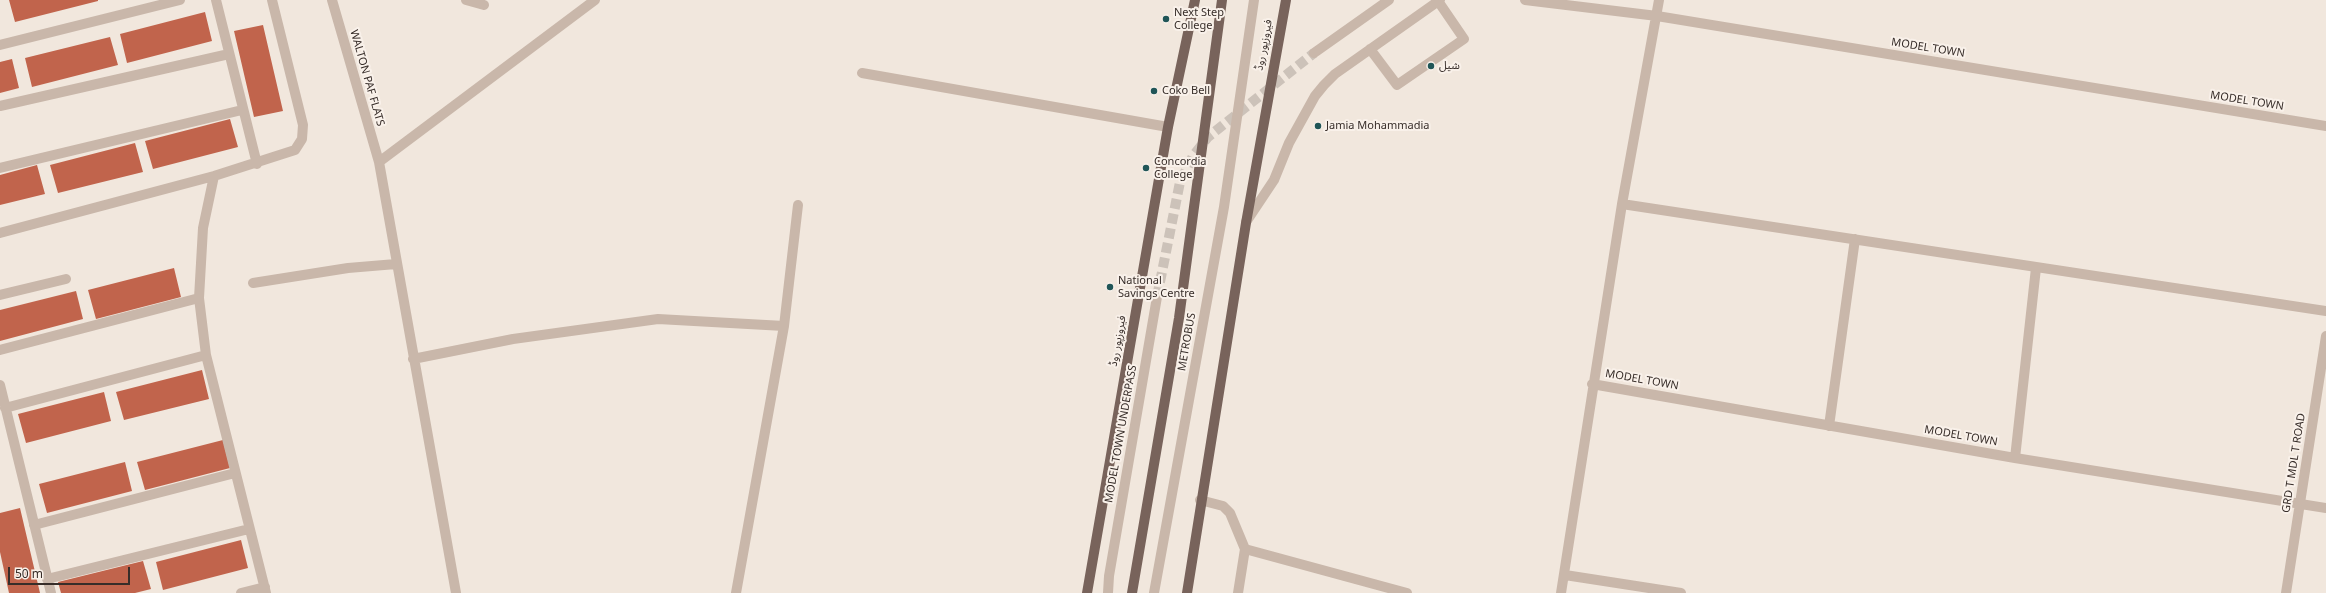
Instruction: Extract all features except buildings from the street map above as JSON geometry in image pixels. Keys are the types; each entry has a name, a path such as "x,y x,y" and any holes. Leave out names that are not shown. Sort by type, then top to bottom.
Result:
{"main road":[{"name":"فیروزپور روڈ","path":"1087,593 1168,127 1195,0"},
{"path":"1132,593 1179,318 1222,0"},
{"name":"فیروزپور روڈ","path":"1187,593 1200,500 1246,223 1286,0"}],"street":[{"path":"0,45 180,0"},
{"path":"216,0 242,110 257,164"},
{"path":"0,233 257,164 295,150 302,139 303,125 272,0"},
{"name":"WALTON PAF FLATS","path":"332,0 379,162 396,264 456,593"},
{"path":"466,0 484,5"},
{"path":"379,162 595,0"},
{"name":"METROBUS","path":"1154,593 1224,207 1254,0"},
{"path":"1314,54 1389,0"},
{"name":"MODEL TOWN","path":"1525,0 1657,16 2326,126"},
{"path":"1561,593 1565,575 1592,384 1622,204 1659,0"},
{"path":"1246,223 1274,180 1289,143 1315,96 1335,74 1370,49 1439,1 1464,39 1397,85 1370,49"},
{"path":"0,106 229,54"},
{"path":"862,73 1168,127"},
{"path":"0,168 242,110"},
{"path":"214,176 203,228 199,298 206,355 249,529 266,590 241,593"},
{"path":"1622,204 2326,311"},
{"path":"736,593 784,326 798,205"},
{"path":"1829,426 1855,239"},
{"path":"253,283 348,268 396,264"},
{"path":"2015,458 2036,268"},
{"path":"0,294 66,279"},
{"name":"MODEL TOWN UNDERPASS","path":"1110,576 1157,297"},
{"path":"0,350 199,298"},
{"path":"413,359 513,339 658,319 784,326"},
{"name":"GRD T MDL T ROAD","path":"2286,593 2326,336"},
{"path":"5,408 206,355"},
{"name":"MODEL TOWN","path":"1592,384 2015,458 2326,508"},
{"path":"0,385 51,593"},
{"path":"34,525 235,473"},
{"path":"1200,500 1223,506 1230,513 1245,550 1238,593"},
{"path":"47,579 249,529"},
{"path":"1245,550 1407,593"},
{"path":"1565,575 1681,593"},
{"path":"1104,593 1110,576"},
{"path":"1108,593 1110,576"}],"tunnel":[{"path":"1157,297 1180,182 1193,156 1208,137 1314,53"}],"place":[{"name":"Next Step College","path":"1166,19"},
{"name":"شیل","path":"1431,66"},
{"name":"Coko Bell","path":"1154,91"},
{"name":"Jamia Mohammadia","path":"1318,126"},
{"name":"Concordia College","path":"1146,168"},
{"name":"National Savings Centre","path":"1110,287"}]}
